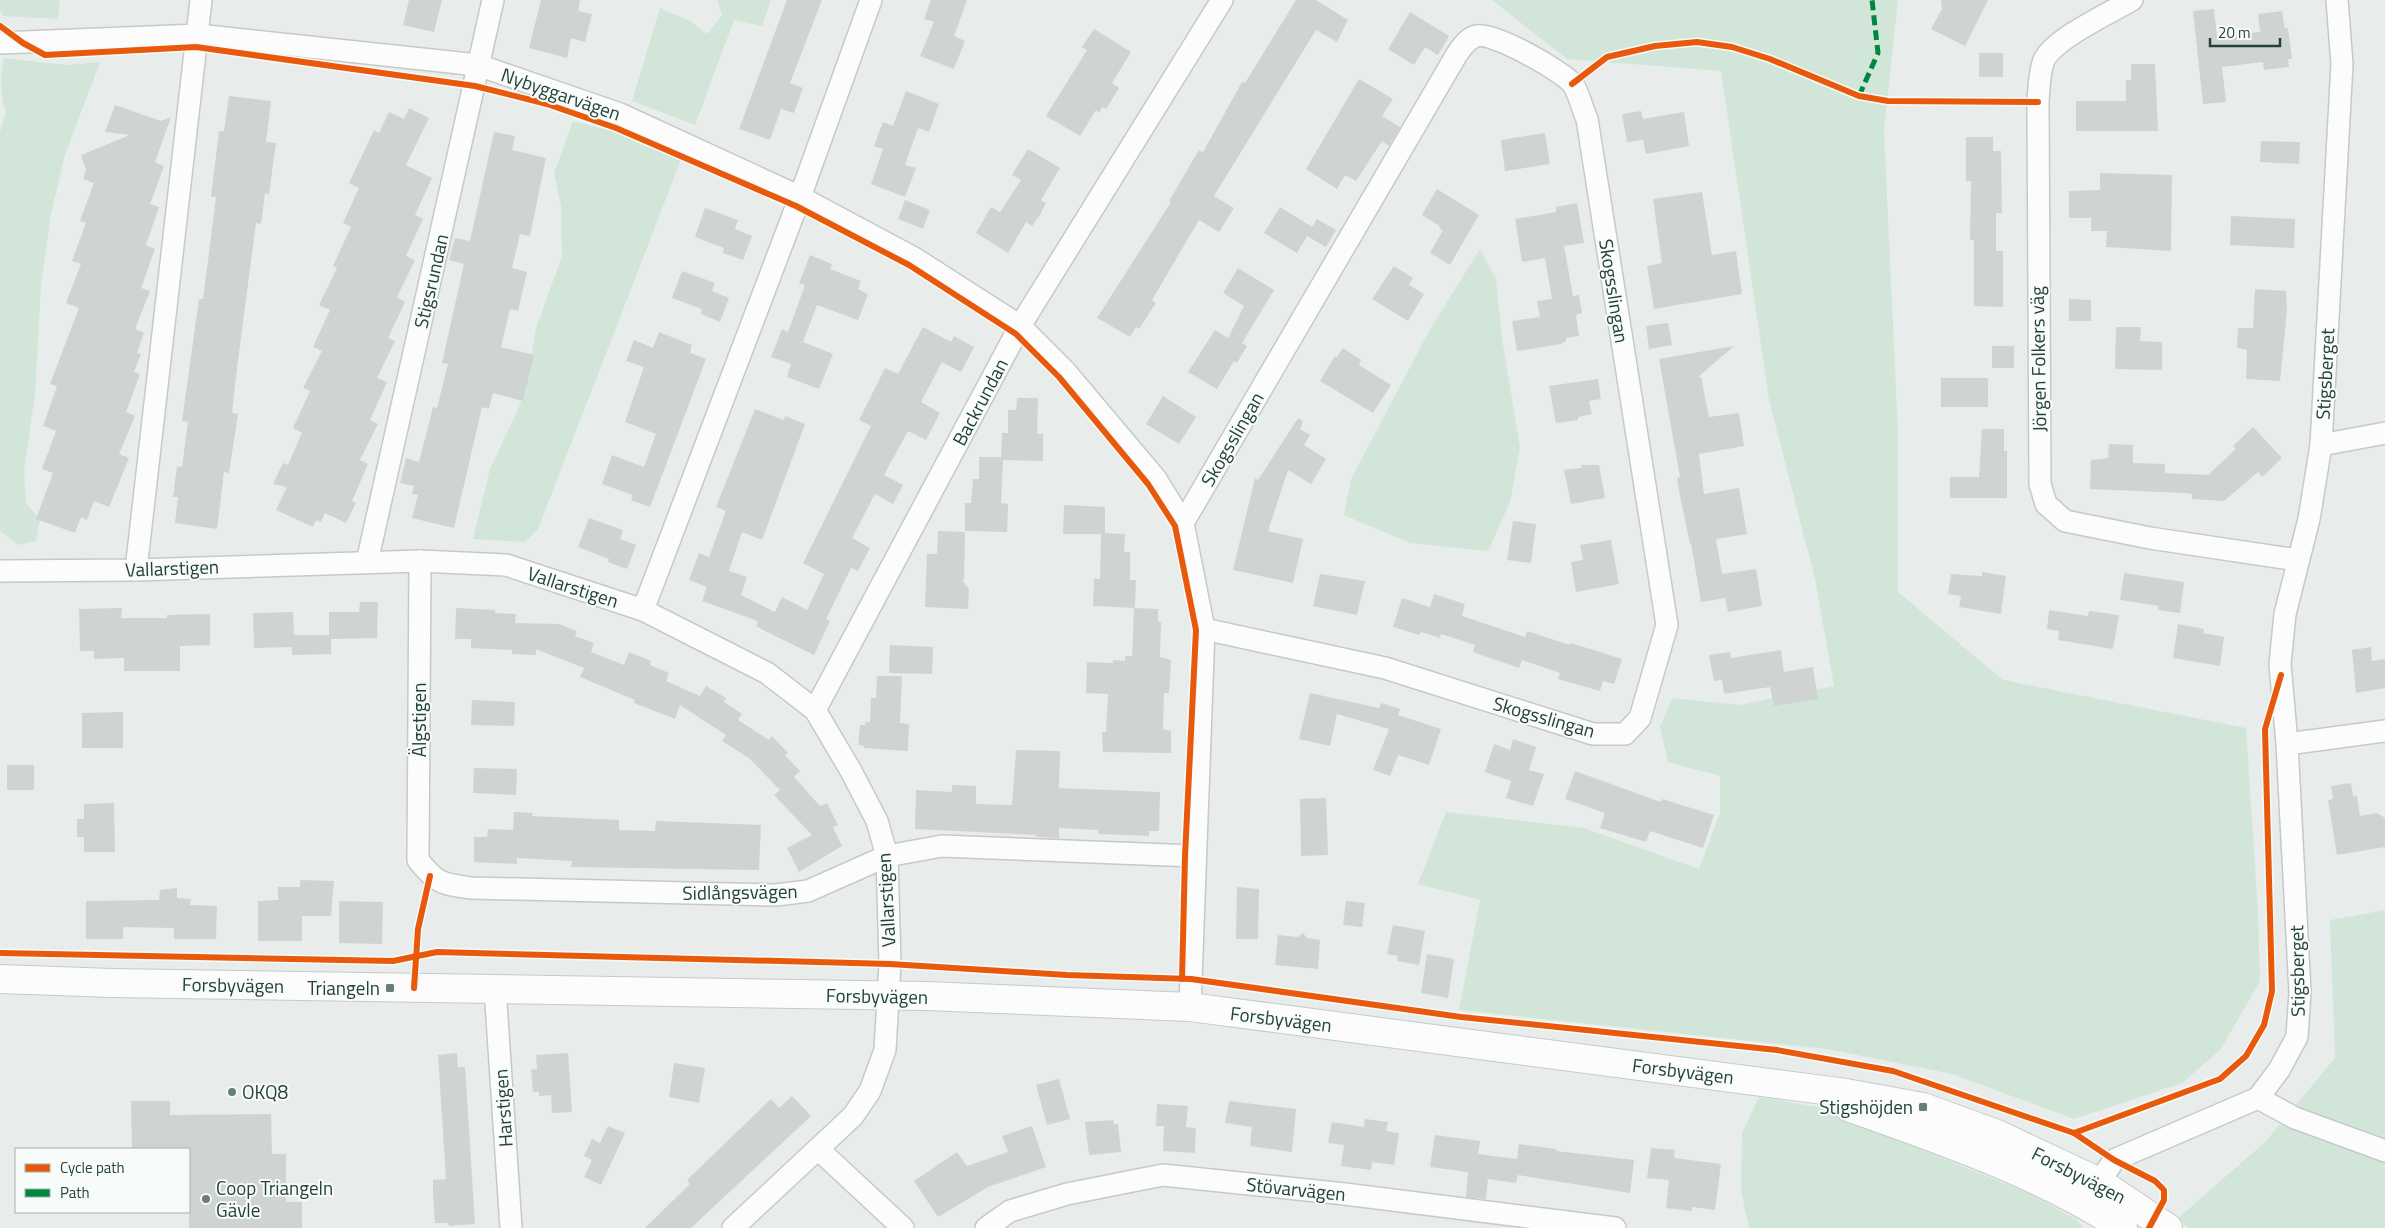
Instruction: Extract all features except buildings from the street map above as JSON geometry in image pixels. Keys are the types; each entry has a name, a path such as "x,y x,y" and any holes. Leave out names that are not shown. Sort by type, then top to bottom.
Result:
{"street":[{"path":"136,570 201,0"},
{"name":"Stigsrundan","path":"367,562 493,0"},
{"path":"643,610 800,197 871,0"},
{"name":"Backrundan","path":"815,710 1020,326 1222,0"},
{"name":"Jörgen Folkers väg","path":"2132,0 2058,43 2044,60 2038,102 2040,484 2046,504 2065,521 2150,538 2298,560"},
{"name":"Stigsberget","path":"2092,1193 2114,1160 2258,1098 2279,1070 2297,1037 2300,992 2287,744 2280,664 2285,614 2309,519 2321,445 2342,64 2337,0"},
{"name":"Nybyggarvägen","path":"0,43 198,35 478,65 620,114 800,197 914,258 1020,326 1065,371 1156,478 1183,523 1204,629 1194,856 1190,1007"},
{"name":"Skogsslingan","path":"1183,523 1457,54 1467,41 1477,35 1493,37 1535,58 1572,84 1587,119 1667,625 1640,718 1625,734 1592,734 1385,668 1204,629"},
{"path":"2321,445 2385,433"},
{"name":"Vallarstigen","path":"0,571 136,570 420,561 506,566 643,610 767,673 815,710 851,771 877,821 887,856 889,996 885,1050 870,1091 853,1116 733,1228"},
{"name":"Älgstigen","path":"420,561 418,860 430,876"},
{"path":"2287,744 2385,731"},
{"name":"Sidlångsvägen","path":"430,876 442,884 471,888 776,895 808,891 887,856 942,846 1194,856"},
{"name":"Forsbyvägen","path":"0,979 926,996 1190,1007 1750,1080 1842,1104 1986,1157 2092,1193 2168,1228"},
{"name":"Harstigen","path":"495,988 510,1228"},
{"path":"2258,1098 2295,1118 2385,1151"},
{"path":"818,1149 903,1228"},
{"name":"Stövarvägen","path":"986,1228 1010,1211 1067,1194 1164,1175 1345,1194 1615,1228"},
{"name":"Forsbyvägen","path":"2092,1193 2123,1228"}],"green space":[{"path":"0,0 60,0 58,19 3,16 0,10"},
{"path":"717,0 771,0 762,26 734,20 695,125 632,101 660,8 690,21 707,34 722,15"},
{"path":"1492,0 1898,0 1884,130 1898,433 1898,592 2003,680 2246,728 2258,912 2260,981 2221,1049 2182,1083 2074,1119 1952,1074 1827,1049 1459,1010 1480,900 1418,884 1446,812 1584,828 1699,869 1720,813 1720,776 1668,762 1660,727 1672,698 1739,705 1834,686 1815,579 1769,400 1721,71 1567,59"},
{"path":"4,58 66,65 100,62 65,155 51,214 41,285 35,395 24,470 26,503 40,520 36,541 18,545 0,531 0,132 6,112 1,85"},
{"path":"573,121 612,131 681,160 538,529 525,542 473,539 490,469 525,394 536,328 562,256 561,206 554,173"},
{"path":"1480,249 1496,279 1502,338 1520,447 1510,502 1488,551 1410,543 1344,515 1351,479 1428,333"},
{"path":"2385,910 2385,1228 2188,1228 2177,1219 2265,1142 2335,1058 2330,920"},
{"path":"1759,1097 1818,1107 2030,1194 2077,1220 2084,1228 1749,1228 1741,1191 1742,1133"}],"marked path":[{"path":"1859,96 1878,53 1872,0"}],"cycle path":[{"path":"0,26 23,43 45,55 196,47 475,86 547,104 616,128 796,206 909,265 1016,334 1059,377 1148,484 1175,526 1196,630 1185,856 1182,979"},
{"path":"1572,84 1607,57 1655,46 1697,42 1732,47 1770,59 1859,96 1888,101 2038,102"},
{"path":"2074,1133 2220,1079 2246,1056 2264,1025 2272,991 2265,729 2281,675"},
{"path":"414,988 418,929 430,876"},
{"path":"0,953 393,961 437,952 890,964 1067,975 1191,979 1461,1017 1777,1050 1893,1071 2074,1133 2114,1160 2155,1181 2164,1190 2164,1200 2149,1228"}],"place":[{"name":"Triangeln","path":"390,988"},
{"name":"OKQ8","path":"232,1092"},
{"name":"Stigshöjden","path":"1923,1107"},
{"name":"Coop Triangeln Gävle","path":"206,1199"}]}
